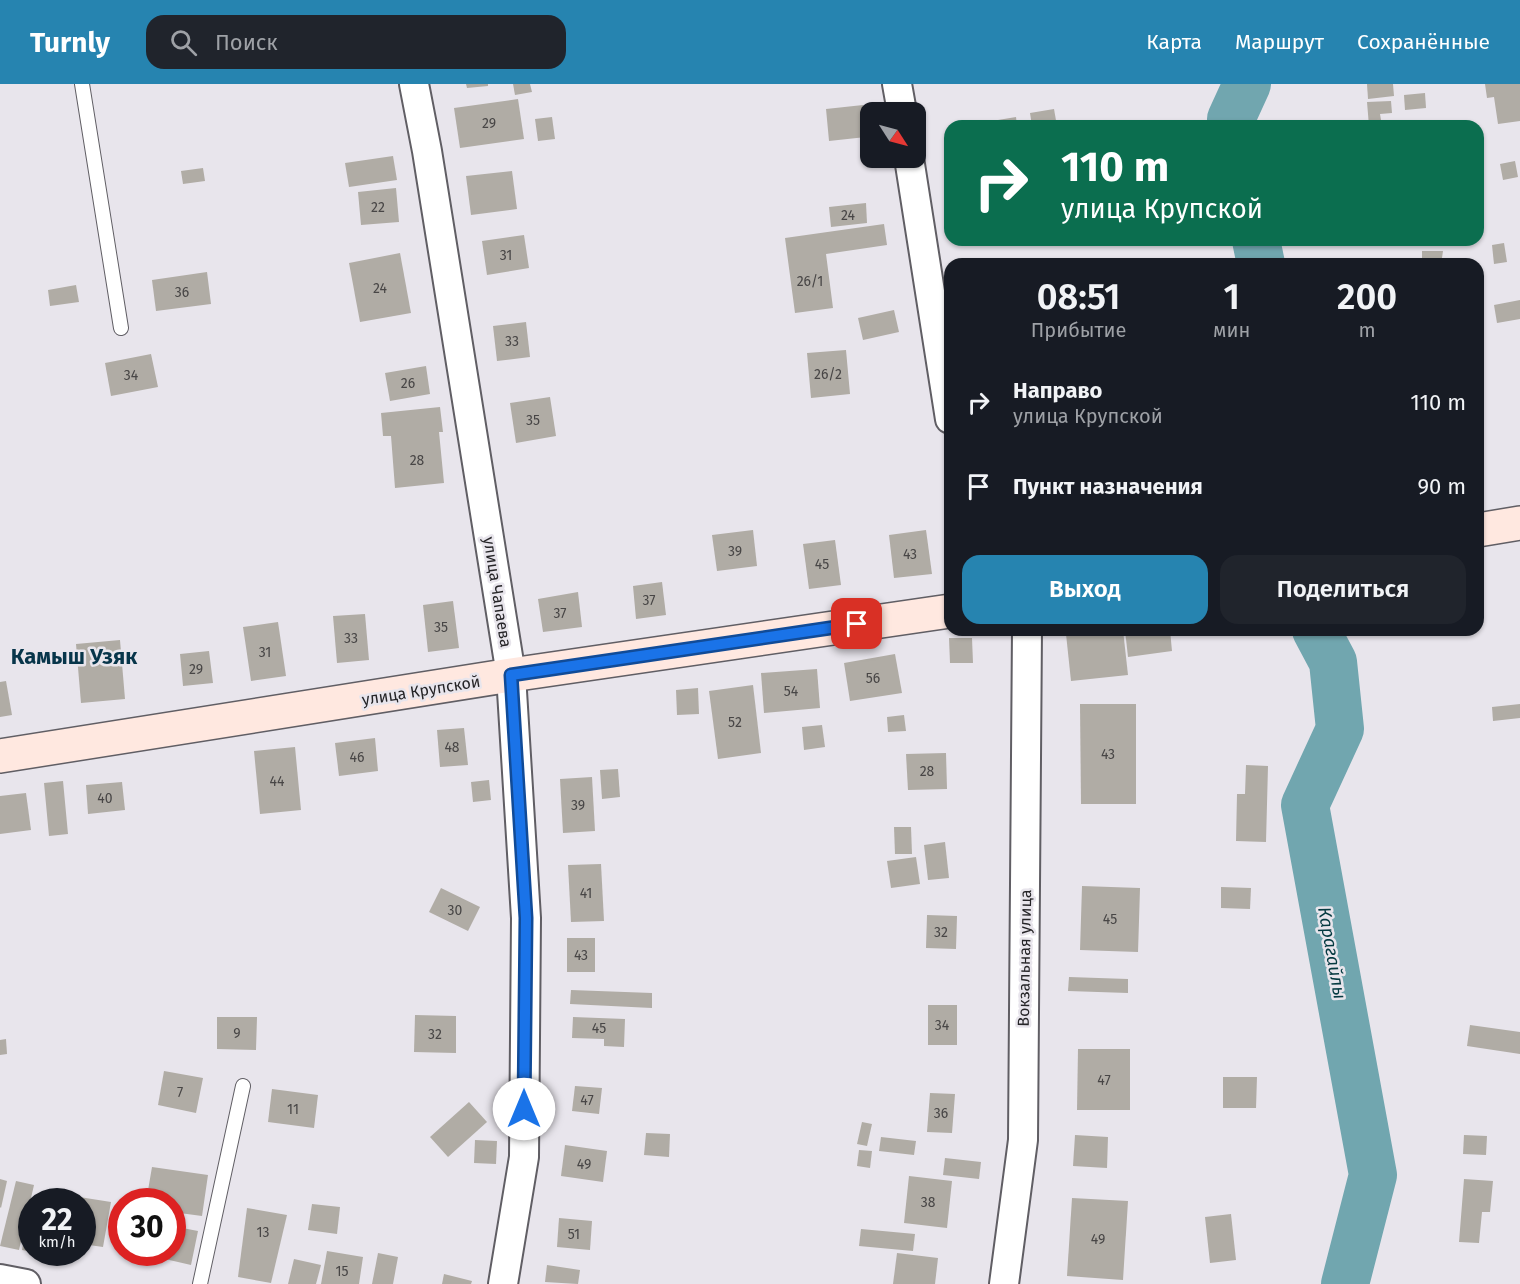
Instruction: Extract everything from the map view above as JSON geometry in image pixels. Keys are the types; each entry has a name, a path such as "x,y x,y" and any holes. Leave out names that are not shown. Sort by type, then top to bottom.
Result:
{"main road":[{"path":"1484,529 1520,523"},
{"name":"улица Крупской","path":"0,756 511,675 944,612"}],"street":[{"name":"улица Чапаева","path":"414,84 427,151 511,675 526,918 524,1157 503,1284"},
{"path":"897,84 900,102"},
{"path":"911,168 944,381"},
{"name":"Вокзальная улица","path":"1004,1284 1023,1140 1027,636"},
{"path":"0,1279 26,1284"}],"lane":[{"path":"82,84 121,328"},
{"path":"200,1284 243,1086"}],"building":[{"path":"466,84 488,84 488,86 467,88"},
{"path":"513,84 530,84 532,92 515,95"},
{"path":"1367,84 1393,84 1394,96 1368,99"},
{"path":"1485,84 1520,84 1520,121 1498,124 1494,97 1487,98"},
{"path":"1425,93 1426,108 1405,110 1404,95"},
{"path":"518,99 524,139 460,148 454,108"},
{"path":"1391,101 1392,113 1380,114 1381,120 1368,120 1367,102"},
{"path":"860,105 860,138 829,141 826,109"},
{"path":"1054,109 1056,120 1031,120 1030,113"},
{"path":"552,117 555,139 538,141 535,119"},
{"path":"1016,117 1016,120 998,120"},
{"path":"393,156 397,180 349,187 345,163"},
{"path":"1515,161 1518,177 1503,180 1500,164"},
{"path":"203,168 205,181 183,184 181,171"},
{"path":"512,171 517,209 471,215 466,176"},
{"path":"396,188 399,222 361,225 358,192"},
{"path":"866,203 867,223 831,227 829,207"},
{"path":"884,224 887,245 826,254 833,308 795,313 785,238"},
{"path":"524,235 529,268 487,275 482,241"},
{"path":"1504,243 1507,262 1494,264 1492,245"},
{"path":"1422,251 1443,251 1442,258 1422,258"},
{"path":"400,253 411,313 360,322 349,263"},
{"path":"207,272 211,304 156,311 152,280"},
{"path":"76,285 79,302 50,306 48,290"},
{"path":"1520,300 1520,319 1497,323 1494,305"},
{"path":"894,310 899,332 863,340 858,318"},
{"path":"526,322 530,357 497,361 493,326"},
{"path":"846,350 850,394 811,398 807,353"},
{"path":"151,354 158,387 111,396 105,363"},
{"path":"426,366 430,394 390,401 385,373"},
{"path":"550,397 556,436 516,443 510,403"},
{"path":"440,407 443,432 439,432 444,483 395,488 391,436 383,436 381,413"},
{"path":"753,530 757,566 717,571 712,535"},
{"path":"926,530 932,574 894,578 889,535"},
{"path":"835,540 841,585 809,589 803,544"},
{"path":"662,582 666,615 636,619 633,586"},
{"path":"578,592 582,627 543,632 538,599"},
{"path":"453,601 459,648 428,652 423,605"},
{"path":"365,614 369,660 337,663 333,616"},
{"path":"278,622 286,676 251,681 243,627"},
{"path":"1066,636 1124,636 1128,675 1071,681"},
{"path":"1126,636 1171,636 1172,651 1128,657"},
{"path":"949,638 972,638 973,663 950,663"},
{"path":"120,640 125,699 81,703 76,644"},
{"path":"209,651 213,683 183,686 180,654"},
{"path":"895,654 902,693 850,701 844,663"},
{"path":"817,669 820,708 764,713 761,673"},
{"path":"6,681 12,715 0,717 0,682"},
{"path":"753,685 761,753 718,759 709,691"},
{"path":"698,688 699,714 677,715 676,690"},
{"path":"1080,704 1136,704 1136,804 1081,804"},
{"path":"1520,704 1520,718 1493,721 1492,707"},
{"path":"904,715 906,731 888,732 887,717"},
{"path":"822,725 825,747 804,750 802,727"},
{"path":"464,728 468,765 440,767 437,730"},
{"path":"375,738 378,771 339,776 335,743"},
{"path":"295,747 301,810 260,814 254,751"},
{"path":"946,753 947,789 908,790 906,754"},
{"path":"1246,765 1268,766 1266,842 1236,841 1237,794 1245,794"},
{"path":"618,769 620,797 602,799 600,770"},
{"path":"592,777 595,831 563,833 560,779"},
{"path":"489,780 491,800 473,802 471,782"},
{"path":"63,781 68,834 49,836 44,783"},
{"path":"122,782 125,810 88,814 86,785"},
{"path":"26,793 31,830 0,834 0,796"},
{"path":"894,827 911,827 912,854 895,854"},
{"path":"945,842 949,878 928,880 924,845"},
{"path":"916,857 920,884 891,888 887,861"},
{"path":"601,864 604,921 571,922 568,865"},
{"path":"1082,886 1140,888 1138,952 1080,950"},
{"path":"1221,887 1251,888 1250,909 1221,908"},
{"path":"441,888 480,907 468,931 429,912"},
{"path":"927,915 957,916 956,949 926,948"},
{"path":"567,938 595,938 595,972 567,972"},
{"path":"1069,977 1128,979 1128,993 1068,991"},
{"path":"571,990 652,993 652,1008 570,1004"},
{"path":"928,1005 957,1005 957,1045 928,1045"},
{"path":"415,1015 456,1016 456,1053 414,1052"},
{"path":"217,1017 257,1017 256,1050 217,1049"},
{"path":"573,1017 625,1019 624,1047 604,1046 604,1039 572,1038"},
{"path":"1470,1025 1520,1032 1520,1054 1467,1046"},
{"path":"6,1039 7,1054 0,1055 0,1040"},
{"path":"1078,1049 1130,1049 1130,1110 1077,1110"},
{"path":"164,1071 203,1078 196,1113 158,1105"},
{"path":"1223,1077 1257,1077 1256,1108 1223,1108"},
{"path":"575,1086 602,1088 599,1114 572,1111"},
{"path":"272,1089 318,1095 314,1128 268,1122"},
{"path":"930,1093 955,1094 952,1133 927,1132"},
{"path":"469,1102 487,1122 448,1157 430,1137"},
{"path":"862,1122 872,1124 867,1146 857,1144"},
{"path":"646,1133 670,1134 669,1157 644,1155"},
{"path":"1075,1135 1108,1137 1107,1168 1073,1166"},
{"path":"1464,1135 1487,1136 1486,1155 1463,1154"},
{"path":"881,1137 916,1141 914,1155 879,1151"},
{"path":"475,1140 497,1141 496,1164 474,1163"},
{"path":"565,1145 607,1151 603,1182 561,1176"},
{"path":"859,1150 872,1151 870,1168 857,1166"},
{"path":"945,1158 981,1162 979,1179 943,1175"},
{"path":"152,1167 208,1175 202,1216 186,1214 186,1188 148,1188"},
{"path":"909,1176 952,1181 947,1228 904,1223"},
{"path":"0,1179 7,1181 1,1208 0,1207"},
{"path":"1464,1179 1493,1181 1490,1212 1482,1212 1479,1243 1459,1242"},
{"path":"16,1181 34,1185 33,1188 18,1188 18,1250 0,1246"},
{"path":"1072,1198 1128,1201 1123,1280 1067,1276"},
{"path":"96,1200 108,1202 108,1219 103,1247 96,1246"},
{"path":"312,1204 340,1207 337,1234 308,1230"},
{"path":"247,1208 287,1215 271,1283 238,1277"},
{"path":"1231,1214 1236,1260 1210,1263 1205,1217"},
{"path":"559,1218 592,1221 590,1250 557,1247"},
{"path":"186,1229 198,1231 191,1265 186,1264"},
{"path":"861,1229 915,1234 913,1251 859,1246"},
{"path":"327,1251 363,1257 359,1284 321,1284"},
{"path":"378,1253 398,1257 393,1284 372,1284"},
{"path":"897,1253 938,1258 935,1284 893,1284"},
{"path":"294,1259 321,1265 316,1284 288,1284"},
{"path":"547,1265 580,1270 578,1284 545,1282"},
{"path":"444,1274 472,1281 471,1284 442,1284"}],"waterway":[{"name":"Карагайлы","path":"1231,120 1247,84"},
{"name":"Карагайлы","path":"1257,246 1260,258"},
{"name":"Карагайлы","path":"1319,636 1333,662 1340,729 1305,805 1373,1175 1345,1284"}],"district":[{"name":"Камыш Узяк","path":"74,656"}],"route":[{"path":"524,1109 526,918 511,675 857,624"}]}
